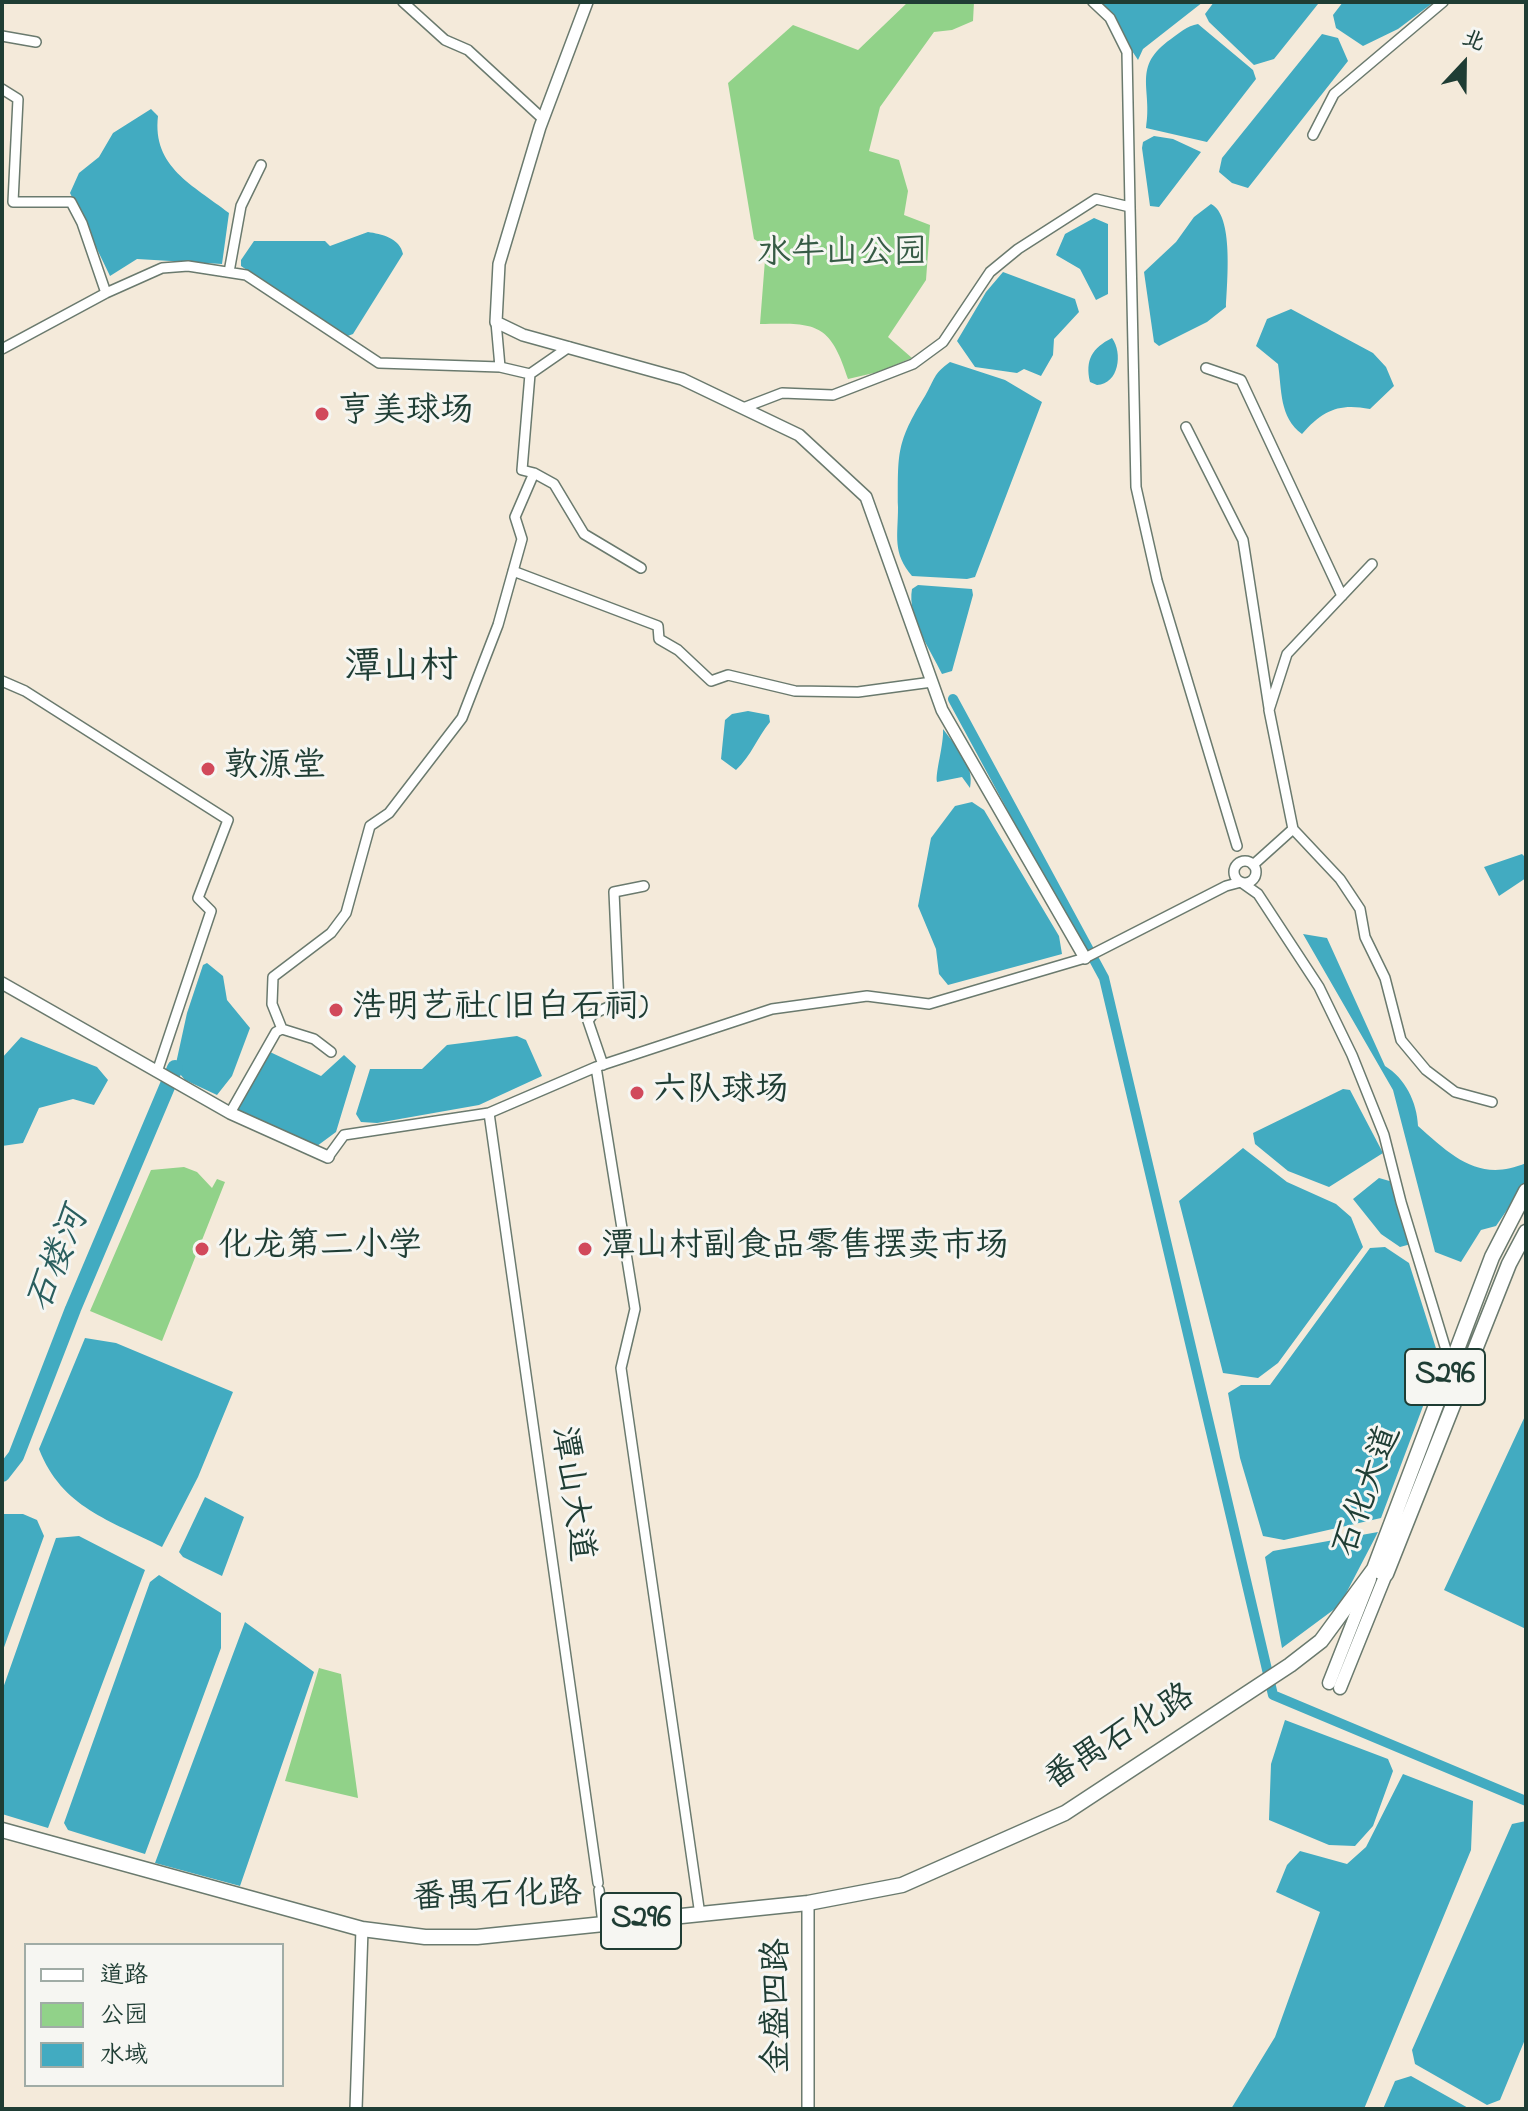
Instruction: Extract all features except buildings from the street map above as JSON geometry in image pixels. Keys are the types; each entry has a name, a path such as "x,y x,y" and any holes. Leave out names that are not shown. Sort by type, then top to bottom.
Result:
{"main road":[{"name":"石化大道","path":"1380,1571 1450,1363 1492,1257 1526,1191"},
{"name":"石化大道","path":"1335,1686 1509,1264 1526,1232"},
{"name":"番禺石化路","path":"2,1830 362,1929 425,1937 477,1937 808,1903 902,1885 1002,1844 1065,1813 1290,1665 1321,1641 1380,1571"}],"street":[{"path":"403,2 445,40 468,50 543,119"},
{"path":"500,367 496,322 499,264 543,119 587,2"},
{"path":"1093,2 1110,18 1127,52 1136,487 1157,580 1237,846 1253,867 1258,894"},
{"path":"1313,135 1334,94 1443,2"},
{"path":"2,36 36,42"},
{"path":"2,89 18,99 13,202 71,202 82,223 106,293"},
{"path":"229,272 241,206 261,165"},
{"path":"743,408 782,393 833,395 913,364 943,342 990,272 1018,249 1096,199 1130,207"},
{"path":"2,349 106,293 162,268 188,266 246,275 379,363 500,367 530,374 569,347"},
{"path":"496,322 523,335 682,379 799,435 866,497 942,710 1085,958"},
{"path":"1206,368 1241,380 1342,596"},
{"path":"530,374 522,470 554,484 584,534 641,568"},
{"path":"1186,427 1243,540 1269,710 1293,829 1340,879 1360,909 1365,937 1385,978 1401,1040 1426,1070 1455,1092 1492,1102"},
{"path":"282,1029 272,1004 273,977 331,933 346,913 370,826 389,813 462,718 498,625 522,539 515,517 534,473"},
{"path":"1269,710 1287,654 1372,564"},
{"path":"513,571 658,626 659,639 678,650 711,681 728,675 795,691 858,692 932,682"},
{"path":"2,681 25,691 228,820 198,898 211,911 161,1071"},
{"path":"2,983 230,1113 328,1157 344,1135 489,1113 599,1066 772,1009 867,996 929,1004 1085,958 1226,886 1248,883 1253,867 1293,829"},
{"path":"1226,886 1235,868 1237,846"},
{"path":"1235,868 1244,861 1253,867"},
{"path":"1235,868 1241,882 1258,894 1319,987 1352,1055 1384,1135 1450,1363"},
{"path":"644,886 614,892 619,1002 593,1014 588,1021 599,1066 635,1309 621,1368 700,1915"},
{"path":"230,1113 276,1032 282,1029 314,1039 331,1052"},
{"name":"潭山大道","path":"489,1113 603,1924"},
{"name":"金盛四路","path":"808,1903 808,2109"},
{"path":"356,2109 362,1929"}],"green space":[{"name":"水牛山公园","path":"908,2 974,2 973,21 952,30 934,32 880,107 869,151 899,160 908,191 904,215 930,225 926,280 888,337 912,358 878,372 848,379 835,346 818,330 795,324 760,324 766,247 754,239 728,83 793,25 858,50"},
{"path":"184,1167 197,1172 212,1188 217,1179 225,1182 162,1341 90,1311 151,1170"},
{"path":"319,1668 341,1674 358,1798 285,1781"}],"water":[{"path":"1100,2 1203,2 1143,49 1138,60"},
{"path":"1214,2 1318,4 1274,59 1254,65 1209,22 1205,14"},
{"path":"1343,2 1434,2 1398,29 1363,46 1336,28 1333,15"},
{"path":"1198,24 1253,70 1256,79 1207,142 1146,128 1146,79 1151,59 1177,34"},
{"path":"1322,34 1338,38 1348,61 1248,188 1232,183 1219,172 1222,158"},
{"path":"151,109 158,116 158,134 168,162 189,183 229,213 222,264 137,259 110,276 70,193 79,173 99,157 113,133"},
{"path":"1154,136 1173,139 1201,152 1159,207 1150,206 1142,148 1143,142"},
{"path":"1211,204 1223,221 1226,235 1226,307 1207,322 1159,346 1154,342 1144,272 1176,242 1194,217"},
{"path":"1094,218 1108,224 1108,294 1096,300 1080,269 1056,255 1065,234"},
{"path":"368,232 394,241 403,254 353,334 345,337 241,266 241,260 254,241 325,241 330,246"},
{"path":"1003,272 1075,299 1079,312 1054,339 1053,355 1041,376 1024,369 1017,373 975,367 957,341 986,292"},
{"path":"1291,309 1373,353 1386,367 1394,386 1370,409 1349,407 1332,410 1302,434 1285,411 1278,364 1256,346 1267,319"},
{"path":"1112,338 1117,352 1117,367 1110,379 1097,385 1090,382 1089,361 1099,346"},
{"path":"950,362 1005,380 1042,402 975,577 967,579 912,576 901,560 898,544 899,461 904,438 935,377"},
{"path":"918,585 972,589 952,671 942,674 916,622 911,600 912,589"},
{"path":"748,711 769,715 770,722 736,770 721,759 725,720 732,714"},
{"path":"943,729 967,764 970,788 962,777 937,782"},
{"path":"972,802 984,810 1059,936 1062,954 948,985 939,974 936,949 918,906 931,838 955,806"},
{"path":"1522,854 1526,858 1526,878 1499,896 1484,867"},
{"path":"1303,934 1327,938 1385,1066 1409,1092 1418,1126 1455,1156 1480,1168 1494,1170 1526,1163 1526,1182 1496,1226 1481,1230 1461,1262 1435,1252 1393,1090"},
{"path":"207,963 223,976 227,1000 250,1028 232,1076 217,1095 185,1080 175,1068 187,1013 203,965"},
{"path":"517,1036 526,1040 542,1076 479,1105 377,1123 361,1122 356,1114 370,1069 422,1069 447,1045"},
{"path":"21,1037 97,1067 108,1080 94,1105 73,1099 39,1108 23,1143 2,1146 2,1058"},
{"path":"270,1052 321,1076 344,1055 356,1066 336,1132 313,1149 238,1113 238,1105"},
{"path":"1343,1089 1350,1090 1383,1153 1329,1187 1288,1171 1255,1144 1253,1133"},
{"path":"1243,1148 1287,1182 1336,1204 1351,1217 1363,1247 1278,1363 1258,1378 1223,1373 1179,1201"},
{"path":"1379,1178 1393,1182 1411,1244 1400,1247 1381,1234 1353,1199"},
{"path":"1385,1247 1409,1263 1440,1361 1381,1518 1284,1540 1263,1536 1240,1458 1228,1393 1241,1385 1270,1385 1370,1248"},
{"path":"85,1338 116,1343 233,1392 198,1477 162,1547 106,1520 74,1499 49,1469 39,1449"},
{"path":"1526,1414 1526,1629 1444,1590"},
{"path":"205,1497 244,1517 222,1576 183,1557 179,1552"},
{"path":"2,1514 23,1514 37,1520 44,1536 2,1653"},
{"path":"1378,1532 1340,1605 1282,1648 1265,1557 1273,1551"},
{"path":"79,1536 145,1570 48,1828 2,1814 2,1691 56,1538"},
{"path":"159,1575 221,1613 221,1648 145,1854 68,1830 64,1823 150,1582"},
{"path":"245,1622 314,1672 240,1886 155,1863"},
{"path":"1285,1720 1388,1759 1393,1771 1373,1826 1355,1846 1329,1845 1269,1820 1271,1764"},
{"path":"1403,1774 1473,1801 1471,1850 1364,2109 1231,2109 1275,2037 1320,1912 1276,1892 1287,1865 1300,1851 1347,1864 1366,1847"},
{"path":"1526,1821 1526,2037 1500,2100 1487,2105 1415,2064 1412,2050 1512,1824"},
{"path":"1411,2076 1470,2109 1383,2109 1395,2081"}],"waterway":[{"path":"953,699 1104,978 1273,1695 1526,1801"},
{"name":"石楼河","path":"2,1474 16,1456 73,1309 175,1068"}],"place":[{"name":"亨美球场","path":"322,414"},
{"name":"敦源堂","path":"208,769"},
{"name":"浩明艺社(旧白石祠)","path":"336,1010"},
{"name":"六队球场","path":"637,1093"},
{"name":"化龙第二小学","path":"202,1249"},
{"name":"潭山村副食品零售摆卖市场","path":"585,1249"}],"district":[{"name":"潭山村","path":"401,671"}]}
